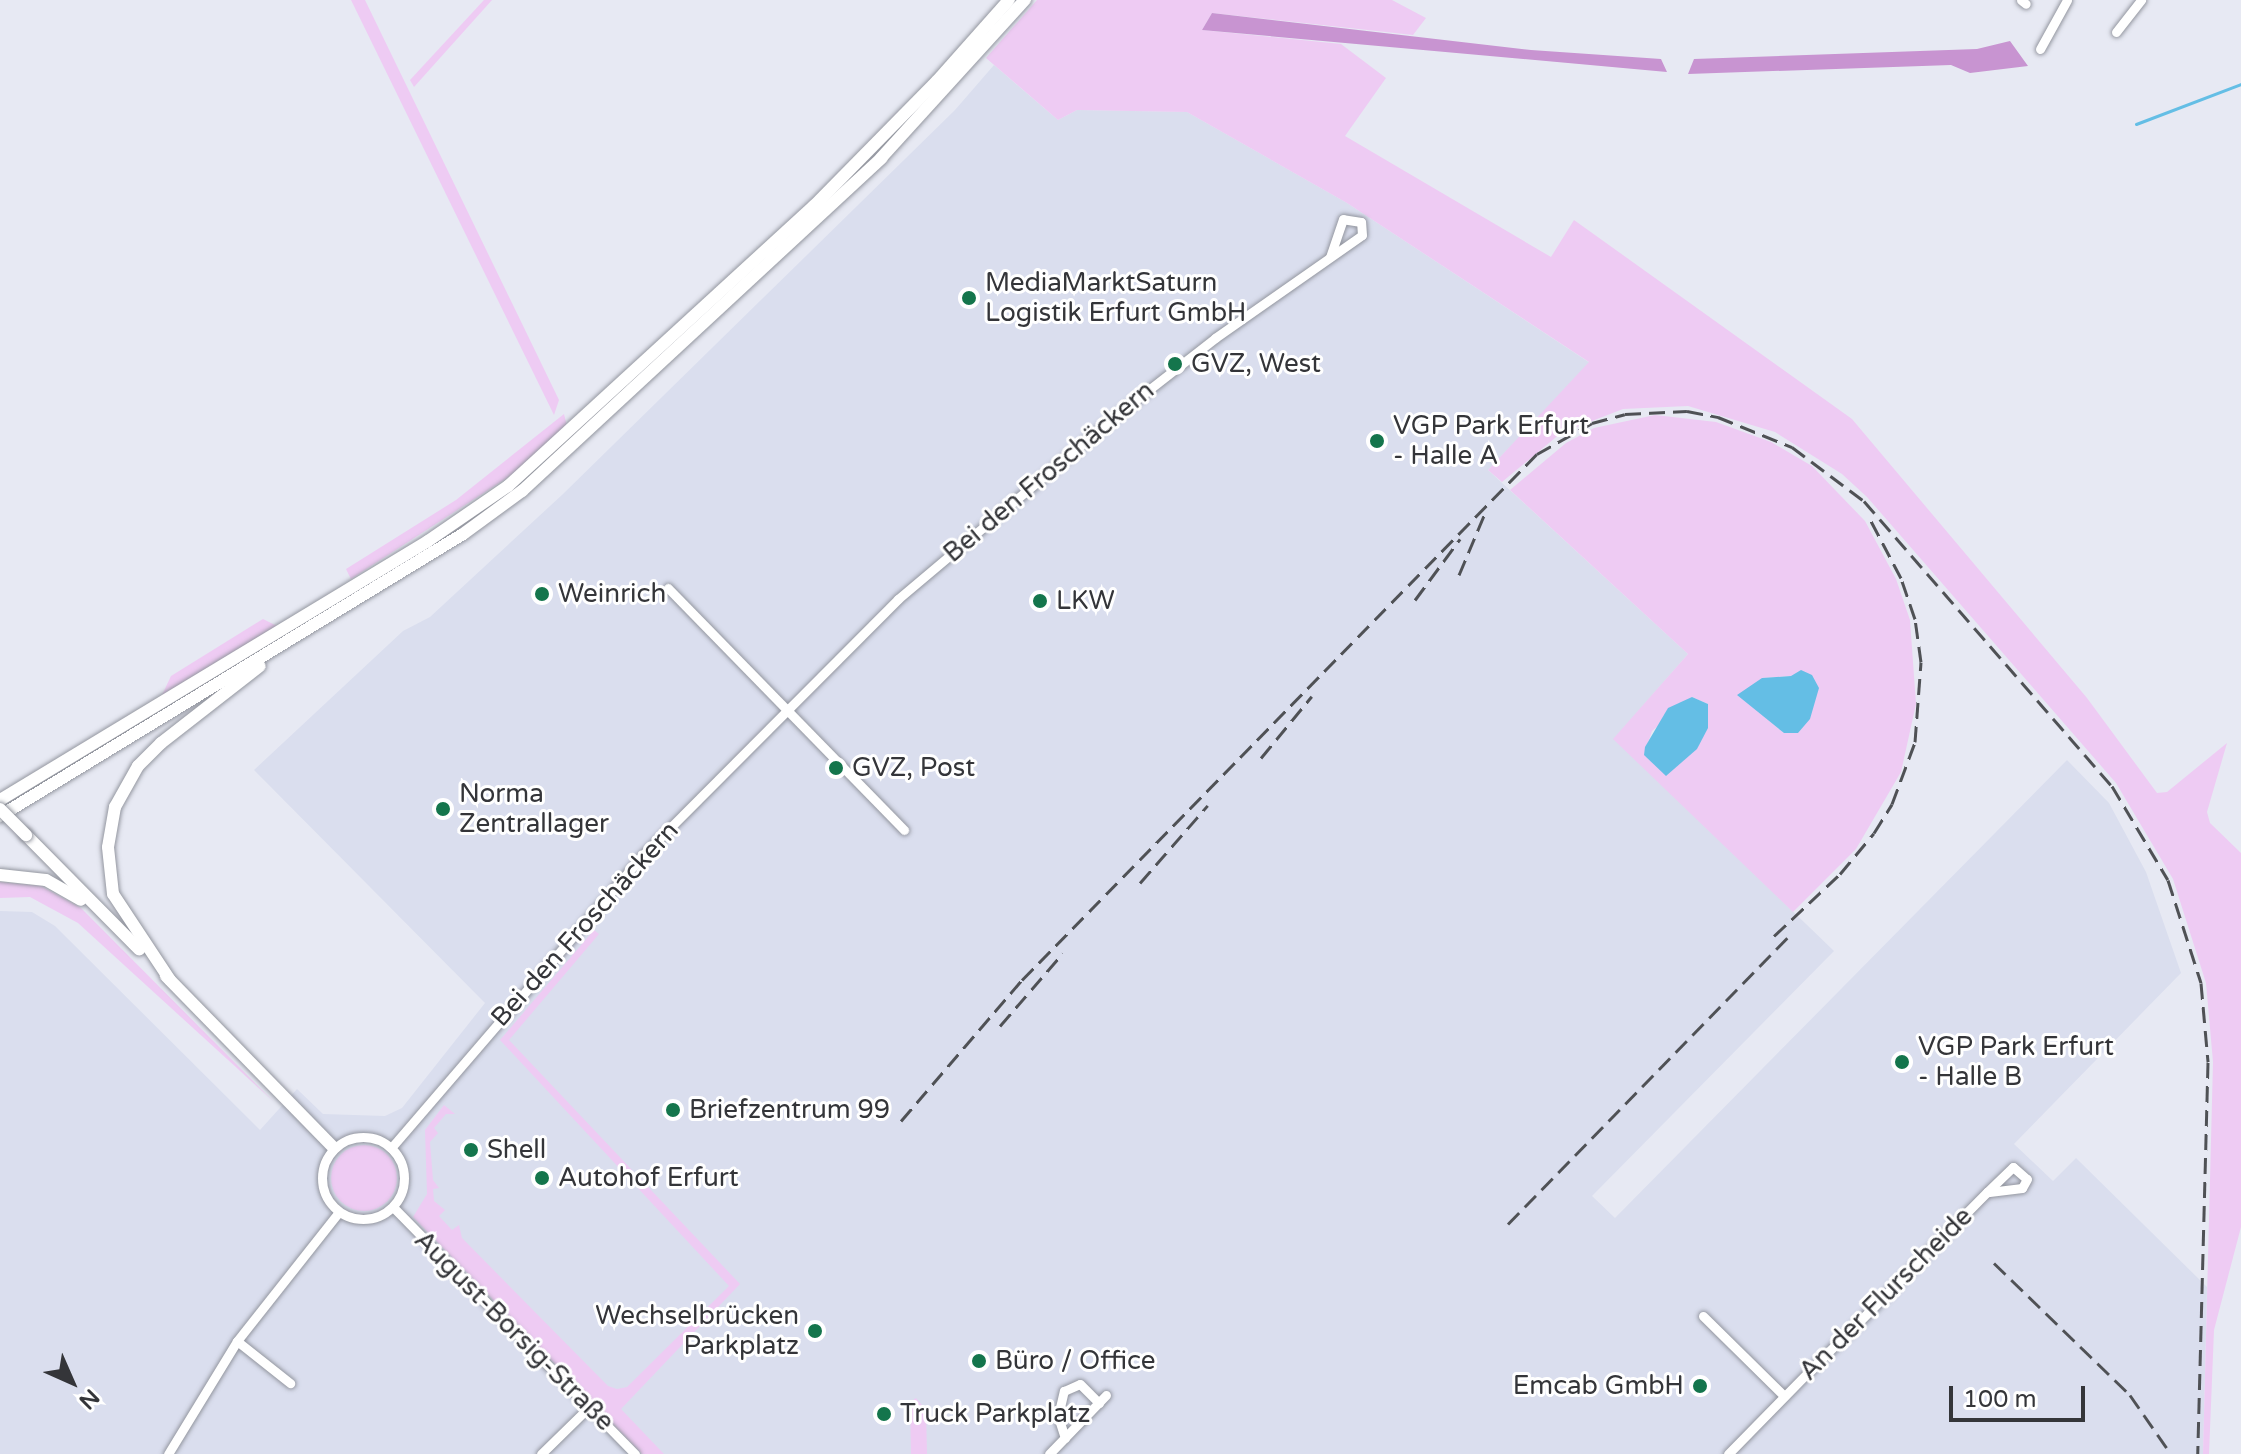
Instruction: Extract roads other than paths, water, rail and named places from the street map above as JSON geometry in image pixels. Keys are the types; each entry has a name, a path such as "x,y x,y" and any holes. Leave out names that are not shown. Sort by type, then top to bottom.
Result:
{"highway":[{"path":"0,800 428,541 508,486 814,206 937,81 1009,0"},
{"path":"0,816 463,534 544,473 881,158 1025,0"},
{"path":"170,980 113,894 108,847 123,788 161,743 316,623"},
{"path":"0,809 334,1148"},
{"path":"0,875 26,875 67,889 170,980"}],"street":[{"path":"2040,49 2067,0"},
{"path":"2116,32 2141,0"},
{"name":"Bei den Froschäckern","path":"391,1148 641,857 786,708 1000,510 1215,338 1362,235 1361,222 1343,219 1330,257"},
{"path":"668,588 904,830"},
{"path":"168,1454 237,1341 339,1212 321,1181 334,1148 367,1137 391,1148"},
{"name":"August-Borsig-Straße","path":"339,1212 366,1220 393,1207 404,1184 403,1170 391,1148"},
{"name":"An der Flurscheide","path":"1728,1454 1987,1192"},
{"name":"August-Borsig-Straße","path":"393,1207 635,1454"},
{"name":"An der Flurscheide","path":"1703,1316 1784,1396"},
{"path":"237,1341 290,1383"},
{"path":"1065,1438 1058,1416 1064,1391 1080,1384 1099,1403"},
{"path":"1049,1454 1106,1395"},
{"path":"541,1454 589,1407"}],"water":[{"path":"1801,670 1812,675 1819,688 1810,719 1798,733 1784,733 1737,695 1762,678 1791,676"},
{"path":"1692,697 1708,704 1708,728 1697,749 1666,776 1644,755 1645,747 1668,708"}],"waterway":[{"path":"2136,124 2241,84"}],"railway":[{"path":"901,1121 1022,980 1537,454 1592,423 1625,414 1687,411 1718,417 1792,447 1864,501 2112,786 2168,880 2201,983 2208,1062 2198,1454"},
{"path":"1459,575 1485,513"},
{"path":"1774,936 1840,874 1874,833 1892,804 1915,742 1921,662 1915,619 1901,578 1870,519"},
{"path":"1415,600 1460,539"},
{"path":"1261,758 1312,696"},
{"path":"1140,883 1208,805"},
{"path":"1508,1224 1793,932"},
{"path":"1000,1026 1063,953"},
{"path":"1994,1263 2130,1395 2171,1454"}],"place":[{"name":"MediaMarktSaturn Logistik Erfurt GmbH","path":"969,298"},
{"name":"GVZ, West","path":"1175,364"},
{"name":"VGP Park Erfurt - Halle A","path":"1377,441"},
{"name":"Weinrich","path":"542,594"},
{"name":"LKW","path":"1040,601"},
{"name":"GVZ, Post","path":"836,768"},
{"name":"Norma Zentrallager","path":"443,809"},
{"name":"VGP Park Erfurt - Halle B","path":"1902,1062"},
{"name":"Briefzentrum 99","path":"673,1110"},
{"name":"Shell","path":"471,1150"},
{"name":"Autohof Erfurt","path":"542,1178"},
{"name":"Wechselbrücken Parkplatz","path":"815,1331"},
{"name":"Büro / Office","path":"979,1361"},
{"name":"Emcab GmbH","path":"1700,1386"},
{"name":"Truck Parkplatz","path":"884,1414"}]}
